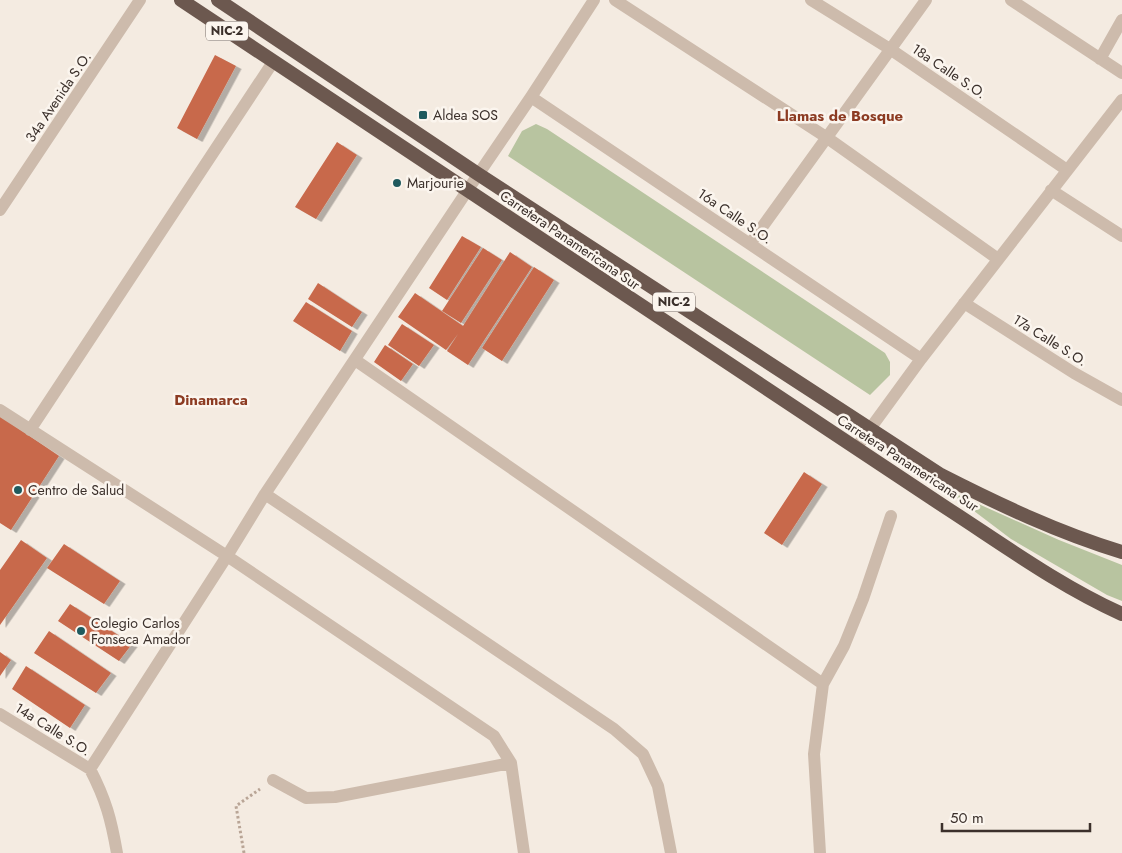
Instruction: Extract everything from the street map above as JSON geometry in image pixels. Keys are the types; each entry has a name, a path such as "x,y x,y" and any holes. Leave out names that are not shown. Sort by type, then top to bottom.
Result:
{"highway":[{"name":"Carretera Panamericana Sur","path":"181,0 1020,556 1094,601 1122,614"},
{"name":"Carretera Panamericana Sur","path":"218,0 478,174 941,475 1000,506 1086,541 1122,552"},
{"path":"1094,601 1122,623"}],"street":[{"name":"34a Avenida S.O.","path":"0,210 140,0"},
{"path":"117,853 112,823 103,794 90,769 265,494 594,0"},
{"path":"615,0 826,137 998,259"},
{"name":"18a Calle S.O.","path":"811,0 890,49 1067,170"},
{"path":"750,244 926,0"},
{"path":"1011,0 1122,73"},
{"path":"1100,59 1122,20"},
{"path":"30,430 274,62"},
{"name":"16a Calle S.O.","path":"531,97 921,359"},
{"path":"856,448 921,359 1122,100"},
{"path":"1051,190 1122,236"},
{"name":"17a Calle S.O.","path":"964,303 1074,373 1122,400"},
{"path":"355,360 824,684"},
{"path":"0,410 227,556 494,736 511,762 524,853"},
{"path":"265,494 614,729 643,754 658,786 670,853"},
{"path":"820,853 814,754 824,684 844,646 863,598 891,516"},
{"name":"14a Calle S.O.","path":"0,714 90,769"},
{"path":"273,780 306,798 335,797 511,762"}],"path":[{"path":"244,853 236,806 273,780"}],"green space":[{"path":"536,124 547,129 885,353 890,362 890,375 870,395 508,156 522,131"},
{"path":"945,489 1059,540 1122,565 1122,601 1107,595 1011,539"}],"building":[{"path":"215,55 236,66 197,139 177,128"},
{"path":"337,142 357,155 316,219 295,207"},
{"path":"462,236 481,247 447,300 429,288"},
{"path":"483,248 502,260 461,323 442,311"},
{"path":"510,252 532,267 468,365 447,351 458,334 446,350 398,317 415,293 463,326"},
{"path":"534,267 554,280 502,361 482,348"},
{"path":"318,283 362,312 352,327 308,299"},
{"path":"306,302 352,331 340,351 293,321"},
{"path":"402,324 434,345 419,366 388,345"},
{"path":"385,345 413,364 401,381 374,362"},
{"name":"Centro de Salud","path":"0,416 59,456 11,530 0,523"},
{"path":"804,472 822,484 782,545 764,533"},
{"path":"21,540 47,558 0,625 0,570"},
{"path":"64,544 120,581 104,604 47,568"},
{"path":"70,604 132,644 119,661 58,621"},
{"path":"49,631 111,673 96,693 34,653"},
{"path":"0,652 11,660 0,676"},
{"path":"26,666 85,705 70,728 12,689"}],"place":[{"name":"Aldea SOS","path":"423,115"},
{"name":"Marjourie","path":"397,183"},
{"name":"Centro de Salud","path":"18,490"},
{"name":"Colegio Carlos Fonseca Amador","path":"81,631"}],"district":[{"name":"Llamas de Bosque","path":"840,116"},
{"name":"Dinamarca","path":"211,400"}]}
